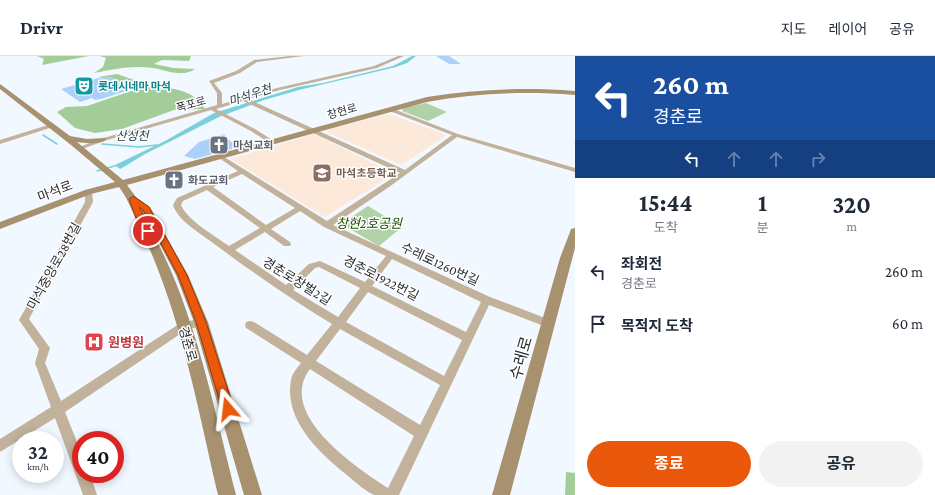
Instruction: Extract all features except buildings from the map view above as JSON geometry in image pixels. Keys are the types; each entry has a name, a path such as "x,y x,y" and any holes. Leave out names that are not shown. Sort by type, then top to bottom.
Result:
{"street":[{"path":"220,106 219,93 211,82 238,72 256,61 302,56"},
{"name":"폭포로","path":"80,148 102,140 214,110 220,106 299,84 375,67 402,56"},
{"path":"0,86 80,148"},
{"name":"창현로","path":"120,183 221,157 431,98 474,93 529,90 575,93"},
{"path":"245,100 404,172"},
{"path":"389,109 456,135 575,170"},
{"path":"214,110 253,130 272,142"},
{"path":"0,142 51,126"},
{"path":"328,226 456,135"},
{"path":"66,138 87,141 102,140"},
{"name":"경춘로","path":"80,148 120,183 133,199 146,209 158,228 182,275 201,322 253,495"},
{"name":"수레로1260번길","path":"221,157 328,226 487,300 549,324"},
{"name":"경춘로창벌2길","path":"242,171 180,200 177,205 184,215 286,291 446,383"},
{"name":"마석로","path":"0,226 88,192 120,183"},
{"name":"경춘로창벌2길","path":"208,187 287,244"},
{"name":"마석중앙로28번길","path":"72,445 40,363 40,358 45,348 24,320 89,202 88,192"},
{"name":"경춘로","path":"133,199 137,212 156,250 169,281 190,349 227,495"},
{"path":"229,250 300,208"},
{"name":"수레로","path":"501,495 566,258 575,232"},
{"path":"386,495 356,474 329,450 306,424 300,414 296,399 295,385 298,376 391,255"},
{"name":"경춘로1922번길","path":"286,291 312,266 320,264 468,338"},
{"path":"392,495 487,300"},
{"path":"0,446 59,410 183,327 201,322"},
{"path":"250,325 422,434"},
{"path":"86,483 90,495"}],"shaded area":[{"path":"387,114 447,135 401,165 327,132 330,129"},
{"name":"마석초등학교","path":"313,134 390,171 391,176 325,217 230,159"}],"green space":[{"path":"37,56 89,56 42,65 44,59"},
{"path":"100,56 191,56 189,61 162,60 154,64 174,68 195,69 190,72 179,73 146,67 131,67 94,73 103,67 106,58"},
{"path":"117,74 146,84 184,92 200,102 205,109 174,110 122,129 95,133 75,128 57,112 66,107 87,106 134,90 110,77 98,77"},
{"path":"426,103 447,112 428,121 402,111 403,108"},
{"name":"창현2호공원","path":"368,206 402,227 379,246 341,224"},
{"path":"566,472 575,473 575,495 565,495"}],"water":[{"path":"412,56 416,56 407,63 396,67 299,90 264,100 219,117 145,154 120,169 115,165 165,141 214,113 298,87 323,83 393,66"}],"waterway":[{"name":"산성천","path":"43,135 57,144"},
{"name":"산성천","path":"102,144 139,147 157,145"},
{"name":"마석우천","path":"97,171 118,165"}],"place":[{"name":"롯데시네마 마석","path":"84,86"},
{"name":"마석교회","path":"219,145"},
{"name":"마석초등학교","path":"322,173"},
{"name":"화도교회","path":"174,180"},
{"name":"원병원","path":"94,342"}],"route":[{"path":"148,231 137,212 133,199 146,209 158,228 182,275 201,322 228,409"}]}
